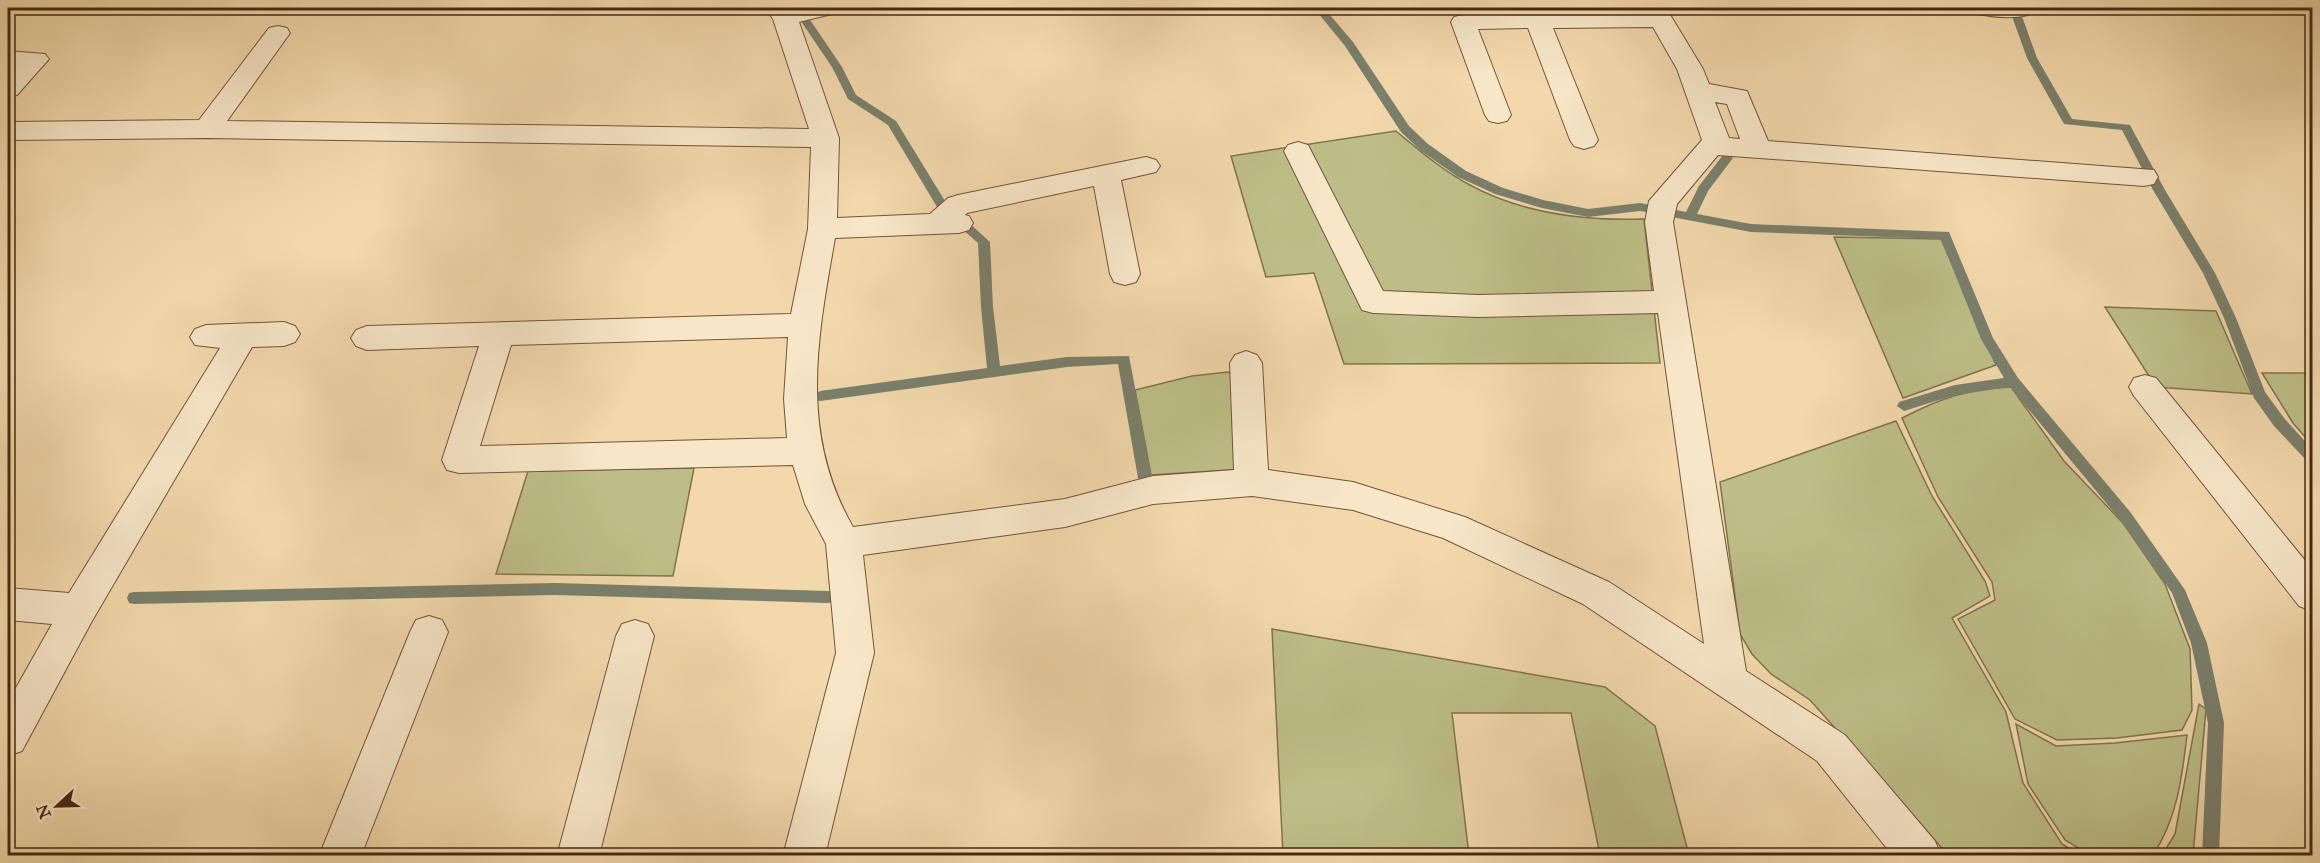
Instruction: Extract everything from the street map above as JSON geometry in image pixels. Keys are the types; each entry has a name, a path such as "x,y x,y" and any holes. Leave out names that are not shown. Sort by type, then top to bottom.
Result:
{"street":[{"path":"804,855 855,653 844,543 822,504 806,452 800,399 804,325 822,229 825,138 781,13 827,8"},
{"path":"1983,8 2019,10"},
{"path":"1498,115 1463,22 1538,21 1658,14 1690,69 1716,141 1663,201 1659,222 1728,678"},
{"path":"1538,21 1584,140"},
{"path":"207,129 278,33"},
{"path":"8,59 36,59 8,89"},
{"path":"1698,91 1738,97 1758,150"},
{"path":"8,131 207,129 825,138"},
{"path":"1711,146 2144,177"},
{"path":"1298,151 1373,302 1478,306 1672,302"},
{"path":"822,229 974,222 1002,196 1146,166"},
{"path":"1106,174 1125,274"},
{"path":"367,338 804,325"},
{"path":"206,337 284,334"},
{"path":"499,334 459,460 806,452"},
{"path":"8,738 79,610 243,336"},
{"path":"1246,363 1252,482"},
{"path":"2145,387 2312,595"},
{"path":"844,543 1065,513 1153,490 1252,482 1353,496 1453,527 1596,593 1832,748 1920,855"},
{"path":"8,604 79,610"},
{"path":"340,855 429,632"},
{"path":"578,855 636,636"}],"green space":[{"path":"1396,131 1450,173 1490,195 1511,203 1554,214 1577,217 1644,219 1660,363 1344,364 1314,273 1266,277 1231,156"},
{"path":"1834,237 1941,239 1996,365 1903,398"},
{"path":"2105,307 2216,311 2252,394 2156,387"},
{"path":"1228,372 1238,378 1244,469 1151,475 1135,390 1192,376"},
{"path":"2262,373 2312,373 2312,445 2293,423"},
{"path":"2011,387 2064,461 2123,523 2165,584 2190,649 2192,710 2182,730 2117,738 2057,740 2015,719 1958,619 1995,600 1992,582 1938,497 1902,418 1929,405 1967,392"},
{"path":"1896,421 1932,496 1985,581 1990,596 1952,618 2006,712 2023,783 2062,844 2080,855 1948,855 1810,700 1771,674 1752,654 1740,634 1720,482"},
{"path":"694,468 673,576 496,574 528,471"},
{"path":"1272,629 1605,687 1655,726 1689,855 1600,855 1571,713 1452,713 1469,855 1283,855"},
{"path":"2199,704 2206,709 2193,855 2162,855 2175,834"},
{"path":"2016,724 2056,746 2115,743 2187,735 2173,813 2153,855 2090,855 2065,840 2028,784"}],"waterway":[{"path":"797,8 837,67 852,97 892,123 941,204 984,242 987,307 994,371"},
{"path":"1319,8 1349,44 1405,129 1424,147 1462,174 1499,191 1542,204 1588,213 1640,207 1689,216"},
{"path":"2014,8 2032,58 2068,122 2126,127 2159,190 2209,273 2230,318 2259,394 2279,422 2312,457"},
{"path":"1689,216 1703,189 1727,158"},
{"path":"1689,216 1751,228 1945,235 1987,339 2013,382"},
{"path":"820,396 1067,362 1124,359 1145,478"},
{"path":"1904,406 1955,390 2013,382"},
{"path":"2013,382 2126,517 2178,590 2199,643 2216,723 2210,856"},
{"path":"134,598 555,589 828,597"}]}
